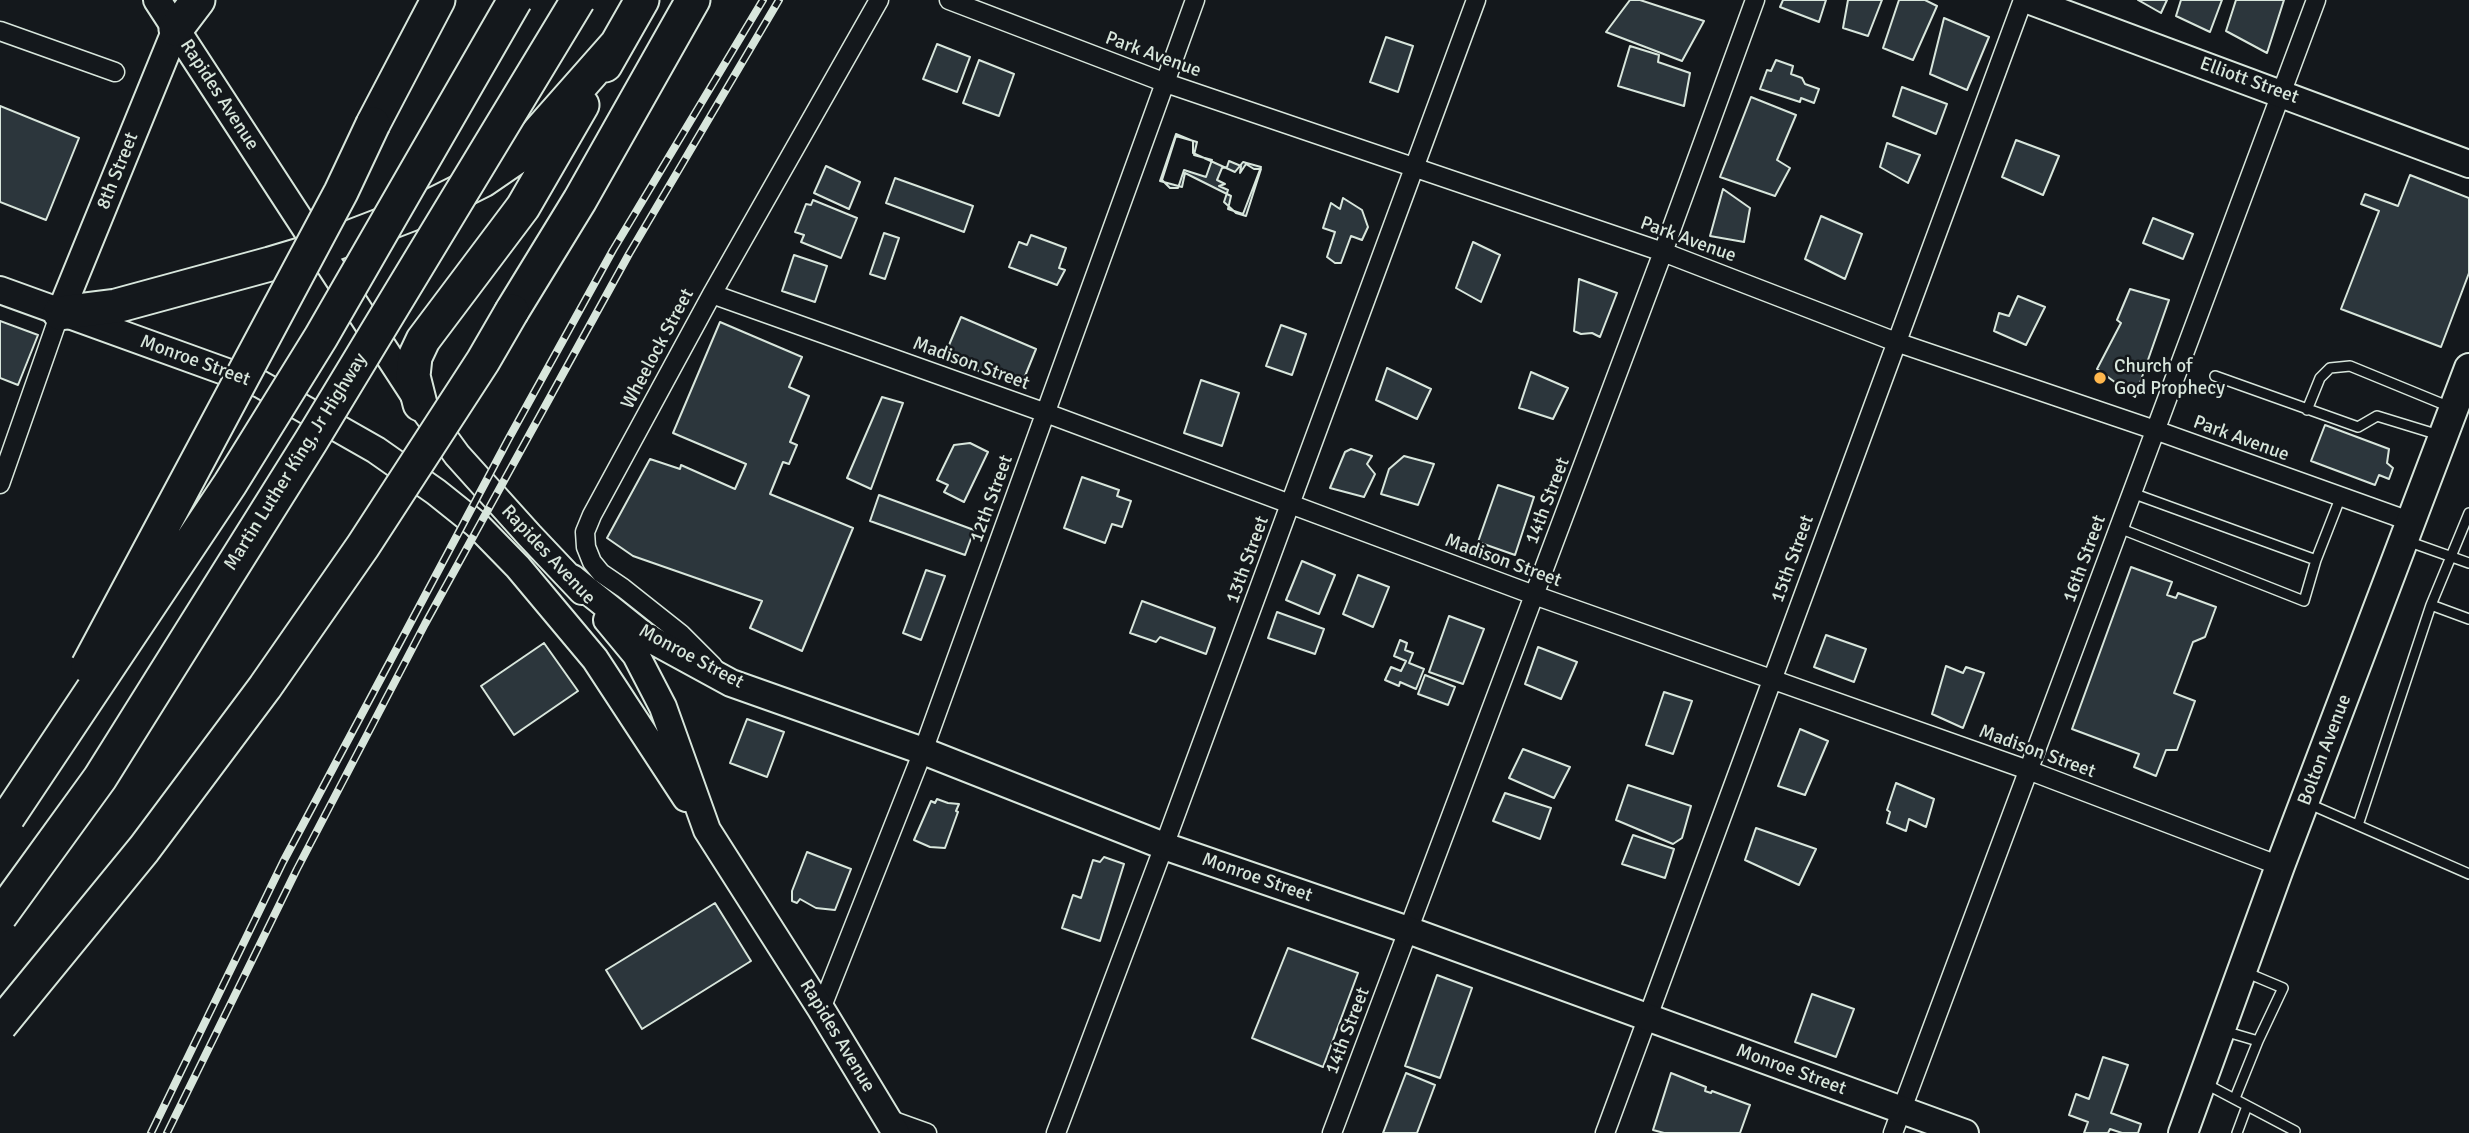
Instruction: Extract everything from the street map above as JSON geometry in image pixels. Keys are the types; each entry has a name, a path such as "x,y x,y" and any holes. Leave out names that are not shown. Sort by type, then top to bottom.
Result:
{"highway":[{"path":"176,29 198,0"},
{"path":"4,822 341,192 373,124 438,0"},
{"path":"4,822 230,484 321,337 515,0"},
{"name":"Martin Luther King, Jr Highway","path":"0,916 107,766 311,441 578,0"},
{"path":"420,404 413,376 415,357 423,340 523,207 642,0"},
{"path":"0,1025 144,849 265,687 363,546 483,361 580,200 693,0"},
{"path":"60,313 116,306 162,295 320,249 429,207 482,180 518,156 617,45"}],"main road":[{"name":"Rapides Avenue","path":"157,0 420,404 457,455 528,535 572,578 636,655 663,707 707,830 892,1126"},
{"name":"Elliott Street","path":"2028,0 2469,164"},
{"name":"8th Street","path":"60,313 176,29"},
{"name":"Monroe Street","path":"0,290 260,384 376,450 436,492 476,524 518,567 595,659 707,830"},
{"name":"Bolton Avenue","path":"2183,1133 2280,866 2468,374"},
{"name":"Monroe Street","path":"572,578 643,635 731,683 923,751 1164,846 1648,1017 1897,1122 1965,1133"}],"street":[{"name":"Wheelock Street","path":"731,683 681,634 601,573 592,562 586,547 585,532 712,294 879,0"},
{"name":"Park Avenue","path":"949,0 1166,83 1663,252 1896,342 2341,496 2409,531"},
{"name":"12th Street","path":"821,1009 923,751 1195,0"},
{"name":"13th Street","path":"1056,1133 1476,0"},
{"name":"14th Street","path":"1332,1133 1755,0"},
{"name":"15th Street","path":"1605,1133 2022,0"},
{"name":"16th Street","path":"1897,1122 2316,0"},
{"path":"0,31 115,72"},
{"name":"Madison Street","path":"712,294 1046,413 1771,681 2028,770 2280,866"},
{"path":"0,484 60,313"},
{"path":"892,1126 927,1133"}],"lane":[{"path":"2307,410 2320,378 2330,369 2350,366 2454,408"},
{"path":"2215,376 2358,427 2377,416 2444,437"},
{"path":"2132,493 2316,560"},
{"path":"2119,528 2304,601 2316,560 2341,496"},
{"path":"2358,825 2431,605 2469,513"},
{"path":"2409,531 2452,557 2469,563"},
{"path":"2431,605 2469,619"},
{"path":"2305,802 2469,874"},
{"path":"2235,1098 2283,988 2242,971"},
{"path":"2221,1030 2258,1041"},
{"path":"2202,1082 2295,1131 2294,1133"},
{"path":"2238,1133 2247,1106"},
{"path":"2273,1133 2276,1122"}],"building":[{"path":"1630,0 1640,0 1704,21 1682,61 1606,32"},
{"path":"1783,0 1826,0 1819,22 1780,7"},
{"path":"1848,0 1882,0 1868,36 1843,28"},
{"path":"1899,0 1925,0 1937,6 1913,60 1883,48"},
{"path":"2138,0 2167,0 2161,13"},
{"path":"2181,0 2222,0 2210,32 2176,16"},
{"path":"2236,0 2284,0 2267,53 2226,31"},
{"path":"1944,18 1989,37 1967,90 1930,74"},
{"path":"1386,37 1413,46 1398,92 1370,82"},
{"path":"937,44 970,57 957,92 923,79"},
{"path":"1630,46 1659,55 1658,62 1690,73 1684,106 1618,86"},
{"path":"979,60 1014,74 999,116 963,103"},
{"path":"1776,60 1793,66 1791,74 1802,78 1805,84 1819,89 1814,103 1801,98 1800,102 1760,89 1767,70 1771,71"},
{"path":"1902,87 1947,104 1936,134 1893,116"},
{"path":"1751,97 1796,115 1777,160 1790,168 1775,196 1720,177"},
{"path":"0,106 79,138 46,220 0,202"},
{"path":"1176,134 1193,141 1193,153 1235,172 1243,162 1261,167 1243,214 1228,209 1231,196 1185,173 1182,187 1160,181"},
{"path":"1176,136 1197,142 1194,155 1212,160 1206,177 1184,170 1178,188 1170,188 1162,180"},
{"path":"2016,140 2059,156 2043,195 2002,177"},
{"path":"1887,143 1920,155 1908,183 1880,167"},
{"path":"1229,161 1241,166 1240,173 1246,164 1254,169 1261,169 1246,216 1236,213 1224,202 1228,190 1219,186 1225,184 1217,180 1222,168 1227,167"},
{"path":"826,166 860,182 849,209 814,193"},
{"path":"2410,175 2469,198 2469,273 2441,347 2341,309 2379,211 2361,204 2365,194 2398,206"},
{"path":"895,178 973,206 964,232 886,203"},
{"path":"1723,189 1750,208 1744,242 1710,236"},
{"path":"1343,198 1362,210 1368,227 1362,240 1351,236 1341,263 1335,263 1327,257 1335,232 1323,228 1331,203 1340,209"},
{"path":"813,200 857,218 841,258 801,242 804,235 795,232 806,204 811,205"},
{"path":"1821,216 1862,234 1845,279 1805,259"},
{"path":"2153,218 2193,234 2183,259 2143,243"},
{"path":"884,233 899,238 885,279 870,274"},
{"path":"1031,235 1066,248 1059,268 1065,270 1057,285 1009,267 1019,242 1027,245"},
{"path":"1473,242 1500,255 1481,302 1456,288"},
{"path":"794,255 827,266 815,302 782,291"},
{"path":"1579,279 1617,293 1600,337 1574,331"},
{"path":"2130,289 2169,300 2135,397 2097,369 2121,323 2117,320"},
{"path":"2018,296 2045,307 2026,345 1994,331 1999,313 2009,316"},
{"path":"961,317 1036,349 1023,381 999,371 996,378 956,362 958,357 946,352"},
{"path":"0,321 38,335 18,385 0,378"},
{"path":"720,322 802,357 789,387 809,396 790,442 797,445 789,464 783,462 770,494 853,528 802,651 750,628 762,601 633,556 607,538 650,459 680,469 681,465 735,489 746,464 673,433"},
{"path":"1281,325 1306,334 1292,375 1266,366"},
{"path":"1387,368 1431,389 1417,419 1376,400"},
{"path":"1531,372 1568,388 1553,419 1519,408"},
{"path":"1201,380 1239,393 1222,446 1184,433"},
{"path":"882,397 903,403 871,489 847,478"},
{"path":"2325,425 2389,449 2387,463 2393,468 2389,479 2379,475 2375,485 2311,461"},
{"path":"970,443 988,452 964,502 944,492 948,485 937,480 954,445"},
{"path":"1351,449 1372,456 1367,464 1375,474 1364,497 1330,488 1345,452"},
{"path":"1404,456 1434,464 1418,505 1381,494 1389,469"},
{"path":"1082,477 1119,490 1117,496 1131,501 1122,527 1112,524 1105,543 1064,528"},
{"path":"1498,485 1534,497 1515,555 1478,542"},
{"path":"879,495 974,530 965,555 870,521"},
{"path":"1302,561 1335,575 1319,614 1286,600"},
{"path":"2131,567 2172,582 2167,595 2176,598 2178,593 2216,607 2205,637 2193,642 2174,693 2195,701 2177,750 2166,750 2156,776 2134,767 2139,754 2072,729"},
{"path":"926,570 945,576 921,640 903,633"},
{"path":"1358,575 1389,587 1373,627 1343,614"},
{"path":"1142,601 1215,628 1206,654 1160,637 1156,642 1130,633"},
{"path":"1277,612 1324,629 1315,654 1268,638"},
{"path":"1449,616 1484,629 1463,684 1429,672"},
{"path":"1826,635 1866,649 1854,682 1814,667"},
{"path":"1400,640 1407,643 1405,650 1413,653 1409,663 1424,669 1416,689 1400,682 1399,686 1385,680 1391,667 1401,671 1406,661 1394,656"},
{"path":"544,643 578,691 514,735 481,686"},
{"path":"1538,647 1577,662 1561,699 1525,684"},
{"path":"1946,666 1963,673 1966,667 1984,673 1963,728 1932,714"},
{"path":"1425,675 1455,687 1448,705 1418,694"},
{"path":"1664,692 1692,701 1673,754 1646,745"},
{"path":"747,719 784,732 767,777 730,763"},
{"path":"1800,729 1828,741 1805,795 1778,786"},
{"path":"1523,749 1570,767 1554,798 1509,778"},
{"path":"1896,783 1934,799 1926,827 1909,819 1906,831 1887,823 1890,812 1887,810"},
{"path":"1628,785 1691,806 1682,838 1673,844 1616,820"},
{"path":"1505,793 1551,808 1540,839 1493,821"},
{"path":"937,799 959,804 945,848 930,847 914,840 931,801 935,803"},
{"path":"1756,828 1816,849 1799,885 1745,860"},
{"path":"1633,835 1674,849 1665,878 1622,864"},
{"path":"807,852 851,869 835,910 816,908 800,899 797,903 792,901 792,891"},
{"path":"1104,857 1124,864 1100,941 1062,928 1073,895 1081,898 1093,860 1100,862"},
{"path":"715,903 751,961 642,1029 606,970"},
{"path":"1288,948 1358,973 1323,1067 1252,1038"},
{"path":"1437,975 1472,988 1440,1078 1405,1066"},
{"path":"1812,994 1854,1009 1836,1057 1795,1042"},
{"path":"2103,1057 2128,1065 2111,1113 2141,1124 2138,1133 2122,1133 2110,1129 2108,1133 2084,1133 2088,1122 2069,1115 2076,1094 2089,1099"},
{"path":"1406,1073 1435,1085 1417,1133 1383,1133"},
{"path":"1671,1073 1706,1087 1705,1091 1750,1105 1740,1133 1664,1133 1653,1130"}],"railway":[{"path":"151,1133 283,862 509,438 613,250 763,0"},
{"path":"167,1133 297,869 425,624 629,254 779,0"}],"place":[{"name":"Church of God Prophecy","path":"2100,378"}]}
